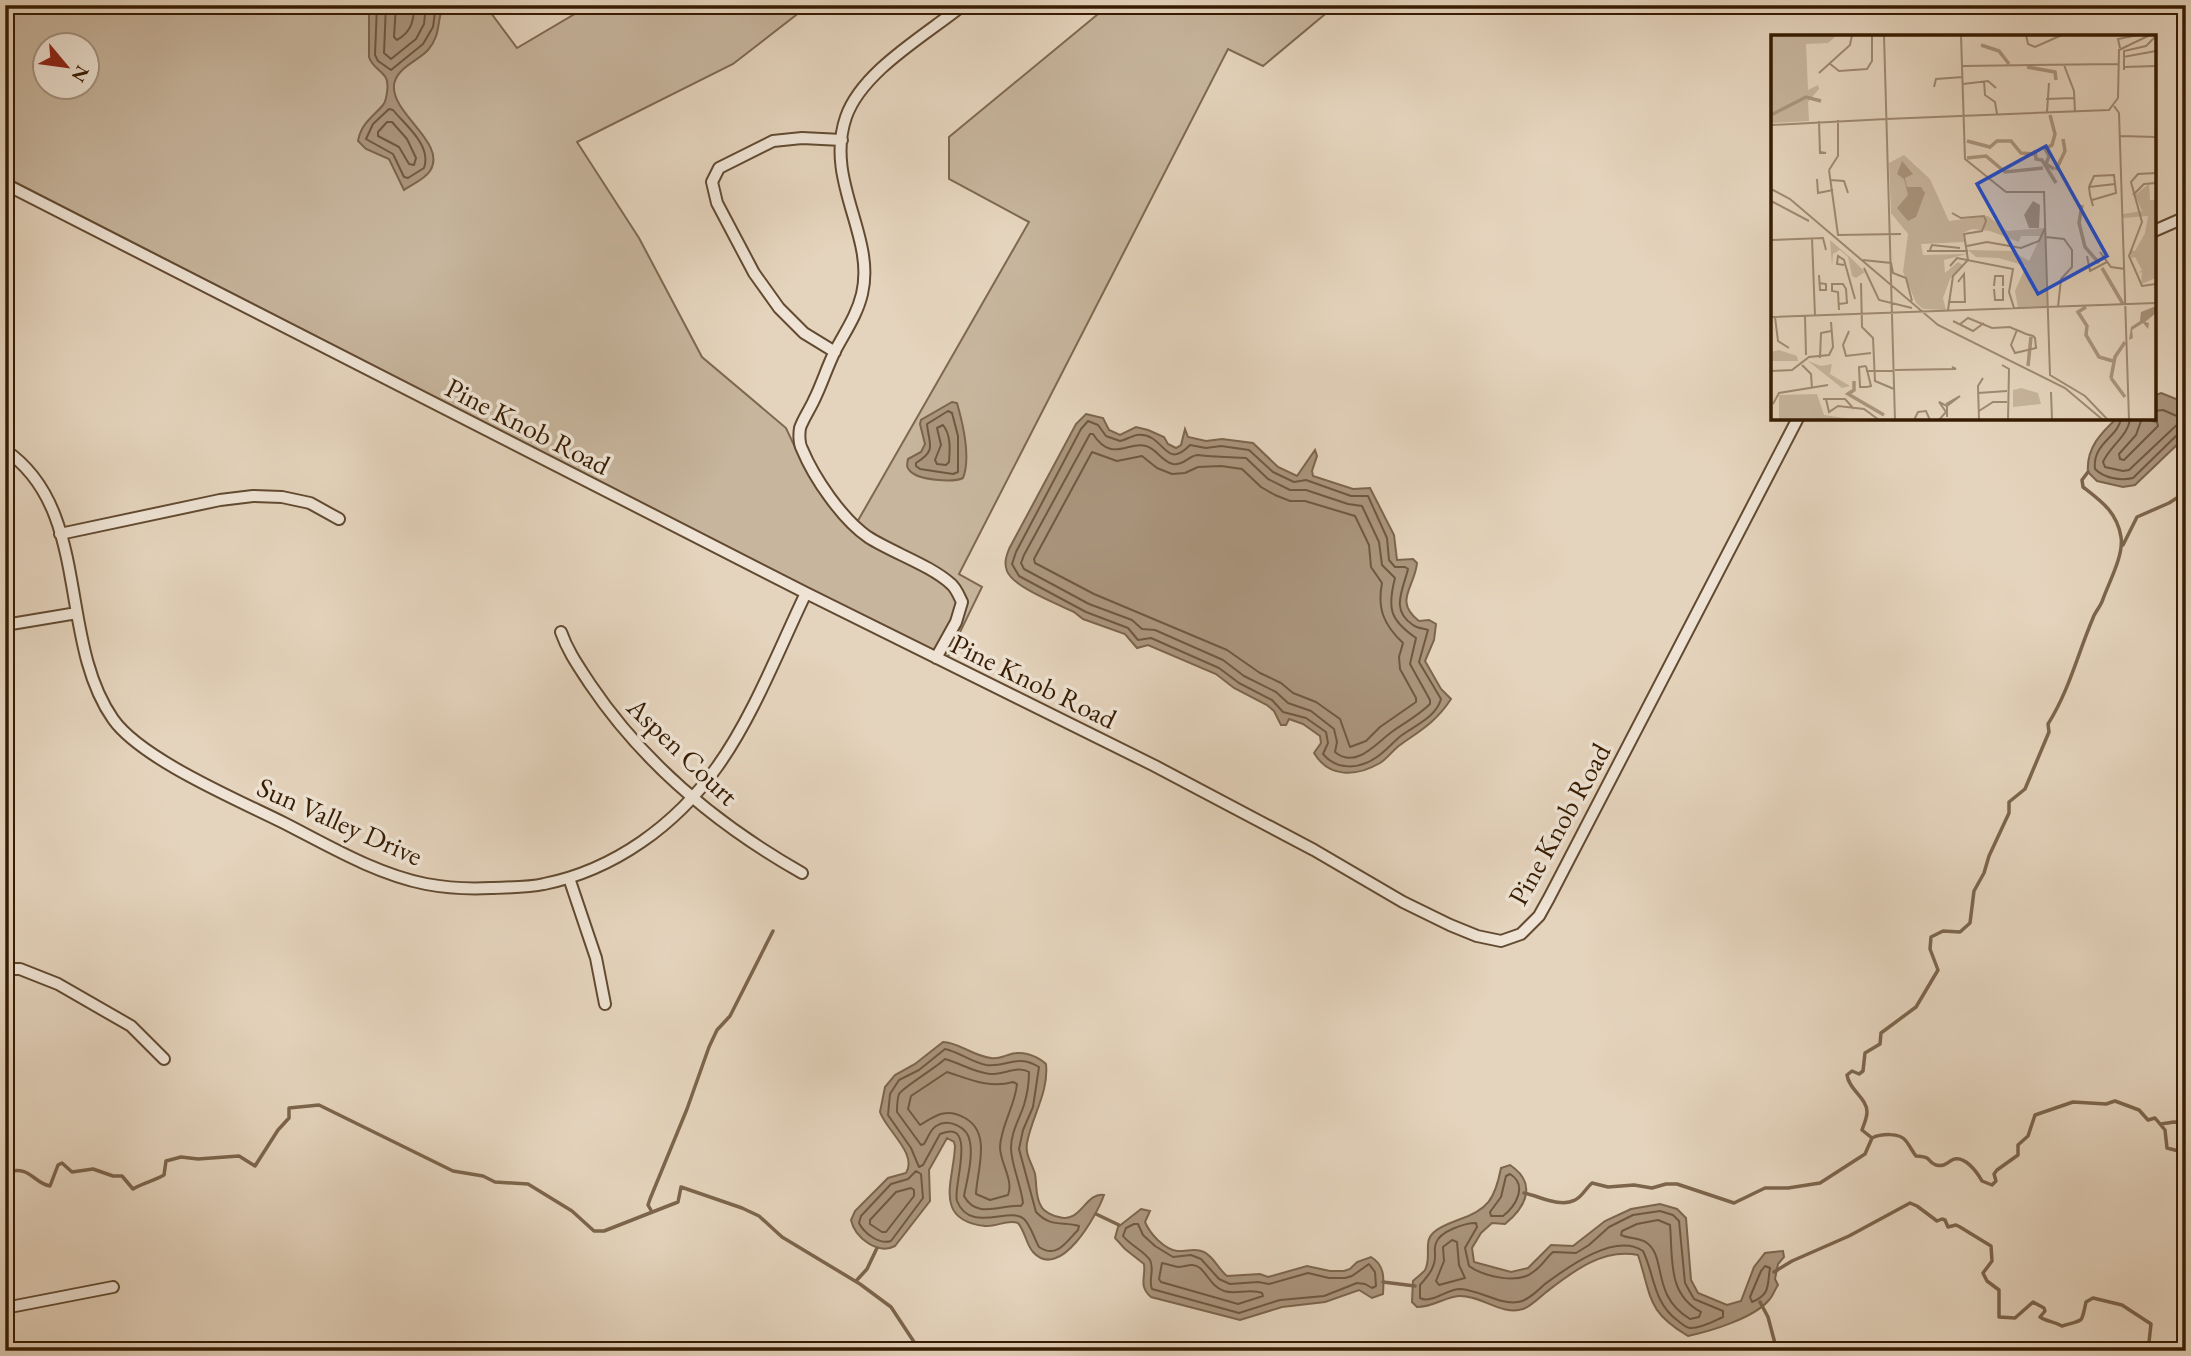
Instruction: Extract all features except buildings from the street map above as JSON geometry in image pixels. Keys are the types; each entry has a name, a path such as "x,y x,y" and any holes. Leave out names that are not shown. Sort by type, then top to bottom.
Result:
{"street":[{"path":"936,658 956,622 962,602 953,585 865,535 841,512 800,447 800,429 835,352 845,337 863,290 864,267 860,239 844,188 842,140 846,117 860,92 881,69 964,5"},
{"path":"835,352 804,333 779,308 754,273 716,203 712,182 719,168 773,141 802,138 842,140"},
{"name":"Pine Knob Road","path":"5,184 806,593 1155,766 1314,850 1403,902 1477,936 1501,941 1521,934 1539,916 1797,420"},
{"path":"2156,230 2186,217"},
{"name":"Sun Valley Drive","path":"5,450 18,459 41,485 55,514 91,677 114,721 131,739 174,766 359,860 426,884 471,888 542,885 569,878 630,851 655,833 692,798 719,764 745,719 806,593"},
{"path":"60,534 220,500 253,496 282,497 310,503 339,519"},
{"path":"5,625 77,613"},
{"name":"Aspen Court","path":"561,632 567,649 604,705 640,748 692,798 758,848 802,873"},
{"path":"569,878 596,958 605,1004"},
{"path":"5,969 20,969 58,984 131,1026 164,1059"},
{"path":"5,1308 113,1287"}],"shaded area":[{"path":"5,5 485,5 517,48 590,5 809,5 733,64 577,142 639,238 702,357 786,428 801,460 852,531 1029,222 949,179 949,137 1109,5 1336,5 1263,66 1228,49 959,574 982,587 947,659 5,177"}],"water":[{"path":"369,5 444,5 432,44 424,54 403,69 394,85 395,96 426,139 432,150 433,160 430,171 404,190 389,159 366,149 358,141 365,125 383,105 387,92 386,78 369,57"},
{"path":"2161,393 2186,403 2186,434 2183,439 2135,485 2123,487 2097,481 2088,472 2088,463 2092,448 2100,435 2115,420 2156,420 2156,395"},
{"path":"952,402 957,403 965,441 963,478 936,480 920,477 910,471 907,463 908,459 921,452 925,444 921,420"},
{"path":"1086,414 1103,418 1109,430 1120,435 1136,427 1164,437 1168,444 1176,448 1181,445 1185,429 1188,437 1206,441 1222,439 1253,443 1278,467 1297,476 1315,450 1317,456 1313,476 1353,489 1370,488 1394,535 1397,560 1413,559 1417,563 1406,600 1407,607 1419,621 1429,620 1436,624 1434,640 1425,661 1441,689 1451,699 1440,714 1371,768 1353,773 1335,771 1320,761 1314,753 1321,743 1320,736 1303,724 1289,719 1286,725 1281,725 1274,711 1267,705 1234,688 1216,674 1148,645 1137,648 1125,634 1083,619 1018,583 1006,568 1009,549 1076,424"},
{"path":"943,1042 991,1058 1028,1054 1046,1064 1043,1094 1029,1133 1027,1147 1039,1202 1049,1213 1066,1218 1073,1216 1092,1198 1104,1195 1086,1230 1055,1259 1044,1259 1033,1252 1018,1223 985,1226 968,1222 958,1216 952,1207 950,1196 955,1146 954,1142 947,1138 929,1170 930,1201 895,1246 882,1248 868,1243 853,1227 851,1220 855,1211 888,1178 906,1173 909,1166 905,1150 880,1112 885,1087 895,1075 915,1064"},
{"path":"1510,1165 1524,1179 1526,1194 1519,1210 1505,1224 1492,1223 1481,1233 1472,1248 1474,1262 1511,1272 1528,1268 1551,1245 1573,1246 1605,1221 1631,1209 1660,1204 1677,1209 1686,1218 1691,1280 1698,1293 1727,1305 1741,1301 1754,1267 1765,1253 1783,1251 1784,1257 1778,1264 1775,1279 1778,1285 1769,1300 1753,1313 1720,1327 1688,1336 1664,1319 1652,1302 1638,1255 1600,1258 1566,1277 1523,1309 1507,1310 1459,1296 1417,1307 1412,1302 1413,1281 1427,1265 1430,1237 1441,1227 1483,1207 1493,1195 1501,1168"},
{"path":"1141,1209 1150,1211 1145,1222 1162,1244 1177,1251 1204,1252 1227,1276 1260,1274 1268,1277 1307,1266 1344,1271 1371,1257 1381,1268 1383,1294 1372,1298 1359,1290 1325,1302 1282,1307 1240,1320 1151,1297 1144,1285 1144,1264 1115,1238 1118,1227"}],"waterway":[{"path":"1872,1138 1862,1130 1867,1116 1866,1107 1847,1075 1852,1071 1859,1074 1863,1071 1865,1053 1880,1044 1881,1033 1916,1007 1938,970 1930,949 1931,937 1943,931 1960,932 1970,923 1974,891 2009,813 2009,802 2025,789 2049,732 2048,724 2068,685 2118,560 2121,544 2119,528 2107,508 2083,487 2082,480 2088,472"},
{"path":"2123,545 2137,517 2186,492"},
{"path":"652,1212 648,1205 650,1199 709,1047 717,1030 730,1016 773,931"},
{"path":"1872,1138 1899,1136 1916,1156 1927,1158 1936,1165 1961,1159 1982,1181 1992,1185 1996,1181 1994,1174 1997,1170 2018,1155 2018,1145 2028,1136 2035,1115 2073,1102 2106,1104 2115,1101 2139,1110 2148,1120 2155,1118 2165,1130 2167,1148 2186,1153"},
{"path":"5,1173 26,1172 50,1186 58,1165 62,1163 72,1172 93,1169 113,1176 122,1176 133,1189 164,1175 166,1161 181,1157 198,1159 239,1156 255,1166 289,1118 289,1108 319,1105 453,1171 483,1176 495,1182 528,1184 572,1211 594,1231 604,1231 678,1202 681,1187 742,1208 759,1216 782,1237 860,1284 891,1307 920,1351"},
{"path":"2161,1124 2186,1123"},
{"path":"1524,1193 1563,1203 1577,1199 1592,1183 1608,1187 1634,1185 1652,1188 1677,1184 1734,1203 1765,1188 1820,1183 1865,1154 1872,1138"},
{"path":"1774,1272 1910,1203 1937,1221 1945,1220 1948,1227 1956,1225 1991,1246 1992,1261 1983,1273 1987,1281 1999,1290 1999,1317 2015,1318 2033,1302 2044,1308 2045,1311 2040,1317 2062,1326 2080,1320 2086,1302 2093,1298 2122,1305 2151,1324 2148,1351"},
{"path":"1096,1214 1119,1225"},
{"path":"856,1281 867,1269 877,1248"},
{"path":"1383,1282 1415,1286"},
{"path":"1760,1302 1768,1317 1777,1351"}]}
